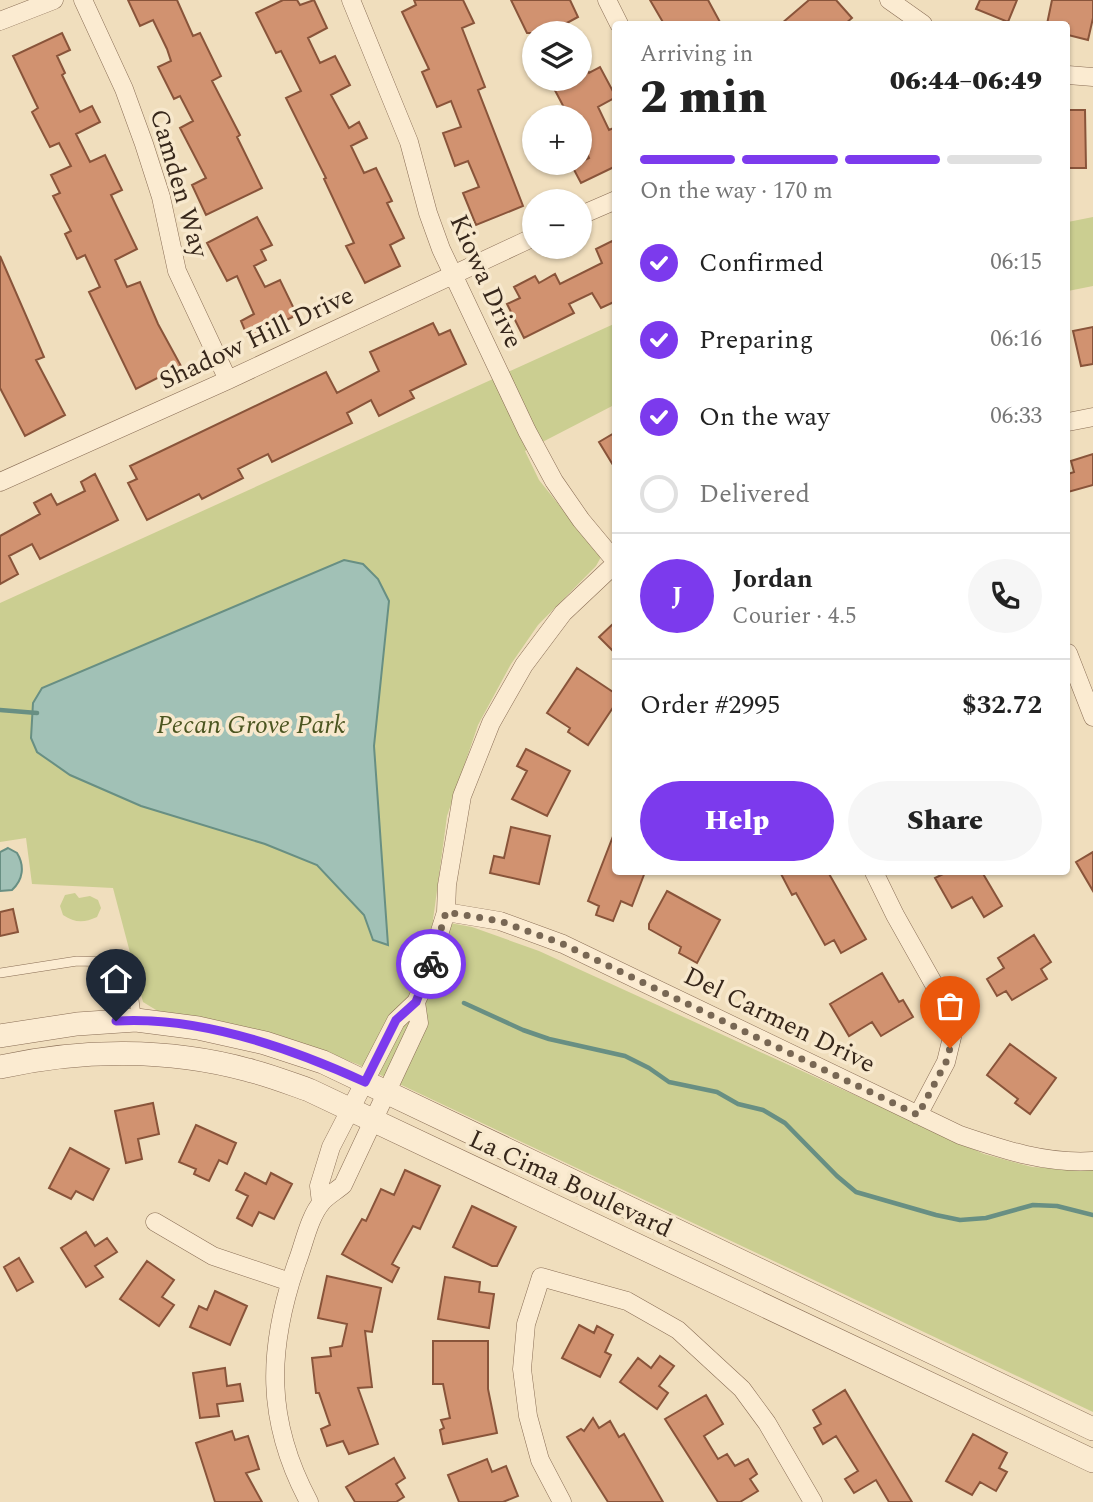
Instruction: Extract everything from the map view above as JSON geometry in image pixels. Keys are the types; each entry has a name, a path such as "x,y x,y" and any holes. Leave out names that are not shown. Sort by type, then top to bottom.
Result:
{"street":[{"path":"0,21 54,0"},
{"name":"Camden Way","path":"83,0 124,89 144,144 161,197 177,271 228,380"},
{"name":"Kiowa Drive","path":"351,0 409,142 428,214 453,274 527,431 554,481 581,520 612,557"},
{"path":"607,0 618,21"},
{"path":"889,0 919,21"},
{"path":"1070,75 1093,77"},
{"path":"592,210 612,202"},
{"name":"Shadow Hill Drive","path":"0,482 228,380 522,242"},
{"path":"1070,422 1093,417"},
{"path":"321,1203 319,1186 331,1147 396,1020 416,1002 442,932 462,796 491,723 524,665 564,613 612,566"},
{"path":"1070,658 1093,717"},
{"path":"875,875 949,1011 953,1033 946,1062 918,1115"},
{"name":"Del Carmen Drive","path":"446,912 500,921 563,944 960,1135 1018,1155 1068,1162 1093,1161"},
{"path":"309,1502 295,1475 279,1423 274,1378 276,1344 290,1282 310,1226 321,1203 343,1185 387,1093 419,1023 416,1002"},
{"path":"136,1020 137,1054"},
{"name":"La Cima Boulevard","path":"0,1036 77,1024 136,1020 198,1028 265,1043 323,1062 1093,1429"},
{"name":"La Cima Boulevard","path":"0,1067 27,1060 92,1053 175,1056 247,1069 309,1090 1093,1461"},
{"path":"155,1222 213,1256 290,1282"},
{"path":"562,1502 540,1460 528,1416 522,1369 526,1324 541,1276 627,1301 678,1330 742,1389 767,1423 813,1502"}],"lane":[{"path":"0,974 77,961 113,962 124,972 134,990 136,1020"}],"green space":[{"path":"1093,217 1093,286 1070,291 1070,222"},
{"name":"Pecan Grove Park","path":"612,325 612,406 525,451 539,480 601,557 596,566 538,625 511,664 478,725 447,816 433,920 472,927 539,951 984,1154 1032,1167 1093,1170 1093,1412 357,1064 279,1035 222,1022 161,1013 143,1002 113,888 32,884 26,838 0,842 0,603"},
{"path":"75,893 79,898 90,896 98,900 101,908 97,917 80,921 63,915 60,906 65,895"}],"water":[{"path":"344,560 363,564 378,579 389,601 374,746 388,945 373,940 364,915 317,865 265,844 141,806 70,775 37,752 31,738 33,703 42,688"},
{"path":"8,848 17,853 22,873 12,890 0,891 0,852"}],"building":[{"path":"128,0 177,0 193,36 200,33 221,76 212,81 240,135 237,137 262,188 206,215 192,185 206,178 180,128 193,121 180,96 174,99 158,67 171,61 167,49 153,20 140,26"},
{"path":"283,0 297,0 300,5 314,0 327,28 308,38 320,63 335,56 350,85 331,95 349,128 359,122 367,138 351,146 364,173 376,168 392,201 387,203 404,238 390,245 400,266 365,283 346,246 354,243 324,179 326,178 286,98 301,91 281,51 276,53 256,13"},
{"path":"414,0 463,0 474,23 462,28 485,87 478,90 522,203 522,206 476,225 463,193 479,187 468,161 455,166 443,133 461,127 451,101 437,107 422,72 429,69 402,12 416,5"},
{"path":"511,0 570,0 578,17 571,21 522,23"},
{"path":"650,0 708,0 719,21 662,21"},
{"path":"809,0 836,0 852,18 848,21 784,21"},
{"path":"980,0 1017,0 1008,21 976,9"},
{"path":"1052,0 1093,0 1093,18 1088,40 1070,36 1070,21 1048,21"},
{"path":"62,33 70,50 57,56 65,73 62,75 80,112 92,106 100,122 76,134 90,162 105,155 122,190 111,195 137,249 115,260 127,287 140,282 158,324 181,366 136,389 89,292 100,287 85,255 77,259 65,234 71,231 53,196 60,193 51,175 71,166 59,143 50,147 32,112 38,108 13,56"},
{"path":"600,67 612,90 612,99 598,107 609,130 612,129 612,168 581,183 577,175 592,175 592,105 563,105 555,91 592,91 592,71"},
{"path":"1070,110 1085,110 1086,168 1070,168"},
{"path":"257,217 272,245 261,250 266,260 254,266 265,287 280,280 297,315 248,338 241,321 254,314 237,276 227,281 207,243"},
{"path":"612,241 612,303 601,308 592,293 569,304 574,313 524,338 507,304 520,298 514,287 535,276 539,283 555,274 560,284 602,263 596,249"},
{"path":"0,256 44,357 36,360 65,415 25,436 0,388"},
{"path":"433,323 439,335 450,330 466,364 410,391 414,398 379,416 371,400 347,413 352,423 272,462 268,454 238,469 243,478 202,499 199,494 147,520 128,483 137,479 130,466 326,372 337,393 379,371 370,352"},
{"path":"1093,327 1093,364 1081,366 1073,331"},
{"path":"612,434 612,463 599,442"},
{"path":"1093,454 1093,485 1070,491 1070,473 1074,472 1071,461"},
{"path":"95,474 118,520 40,559 32,544 9,556 18,574 0,584 0,536 40,514 34,503 51,494 57,505 85,491 81,482"},
{"path":"612,625 612,650 599,637"},
{"path":"577,668 612,691 612,709 588,745 568,732 570,728 547,713"},
{"path":"526,749 570,771 547,816 512,799 527,771 517,766"},
{"path":"511,827 550,836 539,884 490,873 494,856 504,858"},
{"path":"612,839 612,875 644,875 632,906 621,901 613,921 596,915 599,906 588,901"},
{"path":"1093,852 1093,891 1076,862"},
{"path":"782,875 830,875 866,939 841,953 834,940 825,945 796,893 792,895"},
{"path":"941,875 984,875 1002,906 984,917 972,897 952,908 935,878"},
{"path":"667,891 720,920 697,963 679,953 681,947 649,929 649,924"},
{"path":"13,909 18,932 0,936 0,912"},
{"path":"1034,935 1051,962 1041,969 1047,979 1012,1000 1006,991 997,996 987,979 1004,968 998,958"},
{"path":"882,973 899,1002 903,1000 913,1017 881,1036 872,1022 849,1036 830,1004"},
{"path":"1010,1044 1056,1078 1030,1114 1015,1103 1018,1099 987,1075"},
{"path":"153,1103 159,1134 138,1139 142,1159 126,1163 115,1111"},
{"path":"196,1125 236,1143 227,1164 219,1160 209,1181 194,1174 196,1169 179,1162"},
{"path":"70,1148 109,1169 93,1200 76,1191 71,1199 49,1188"},
{"path":"405,1170 440,1186 420,1229 413,1226 392,1264 399,1268 392,1282 342,1254 362,1219 366,1221 381,1189 394,1195"},
{"path":"245,1173 266,1184 271,1173 292,1184 274,1219 259,1212 252,1226 237,1218 248,1196 236,1190"},
{"path":"472,1206 516,1227 497,1266 453,1247"},
{"path":"86,1232 95,1246 107,1238 117,1252 95,1266 103,1277 86,1287 61,1248"},
{"path":"19,1258 33,1282 17,1291 4,1267"},
{"path":"147,1261 174,1280 162,1297 174,1305 159,1326 120,1299"},
{"path":"327,1276 381,1288 372,1332 365,1331 372,1387 358,1388 378,1444 349,1454 343,1441 327,1446 321,1429 330,1425 319,1393 316,1393 312,1358 331,1356 330,1348 342,1346 347,1324 318,1318"},
{"path":"445,1277 480,1282 479,1292 494,1294 489,1328 438,1319"},
{"path":"215,1291 247,1306 230,1345 190,1327 199,1306 207,1310"},
{"path":"579,1325 594,1333 597,1326 613,1335 605,1352 611,1355 600,1377 562,1358"},
{"path":"433,1341 488,1341 488,1389 497,1433 443,1444 440,1430 444,1428 441,1420 450,1418 443,1384 433,1384"},
{"path":"660,1356 674,1366 659,1386 668,1393 657,1409 620,1382 638,1358 651,1368"},
{"path":"225,1368 227,1386 240,1384 243,1401 217,1404 219,1416 200,1418 193,1373"},
{"path":"845,1390 912,1502 889,1502 876,1480 854,1493 845,1479 858,1471 836,1436 823,1444 814,1428 821,1424 813,1410"},
{"path":"706,1395 723,1424 704,1436 718,1459 727,1454 735,1466 748,1459 757,1474 750,1479 758,1491 740,1502 718,1502 665,1419"},
{"path":"593,1418 599,1428 610,1421 619,1437 624,1434 663,1502 608,1502 567,1437 581,1429 584,1431"},
{"path":"232,1431 235,1440 248,1436 259,1469 246,1473 262,1502 215,1502 196,1443"},
{"path":"973,1434 1007,1453 999,1468 1007,1472 996,1491 980,1482 972,1495 946,1481"},
{"path":"394,1458 405,1478 396,1484 404,1497 396,1502 355,1502 346,1487"},
{"path":"487,1459 492,1472 506,1466 518,1496 503,1502 459,1502 448,1475"}],"waterway":[{"path":"0,710 37,713"},
{"path":"464,1003 523,1030 549,1039 625,1056 669,1082 717,1092 738,1104 763,1110 785,1123 856,1192 960,1220 986,1218 1033,1205 1057,1206 1093,1215"}],"way so far":[{"path":"431,964 446,912 500,921 563,944 918,1115 946,1062 950,1048"}],"route":[{"path":"116,1021 136,1020 198,1028 265,1043 323,1062 365,1082 396,1020 416,1002 431,964"}]}
